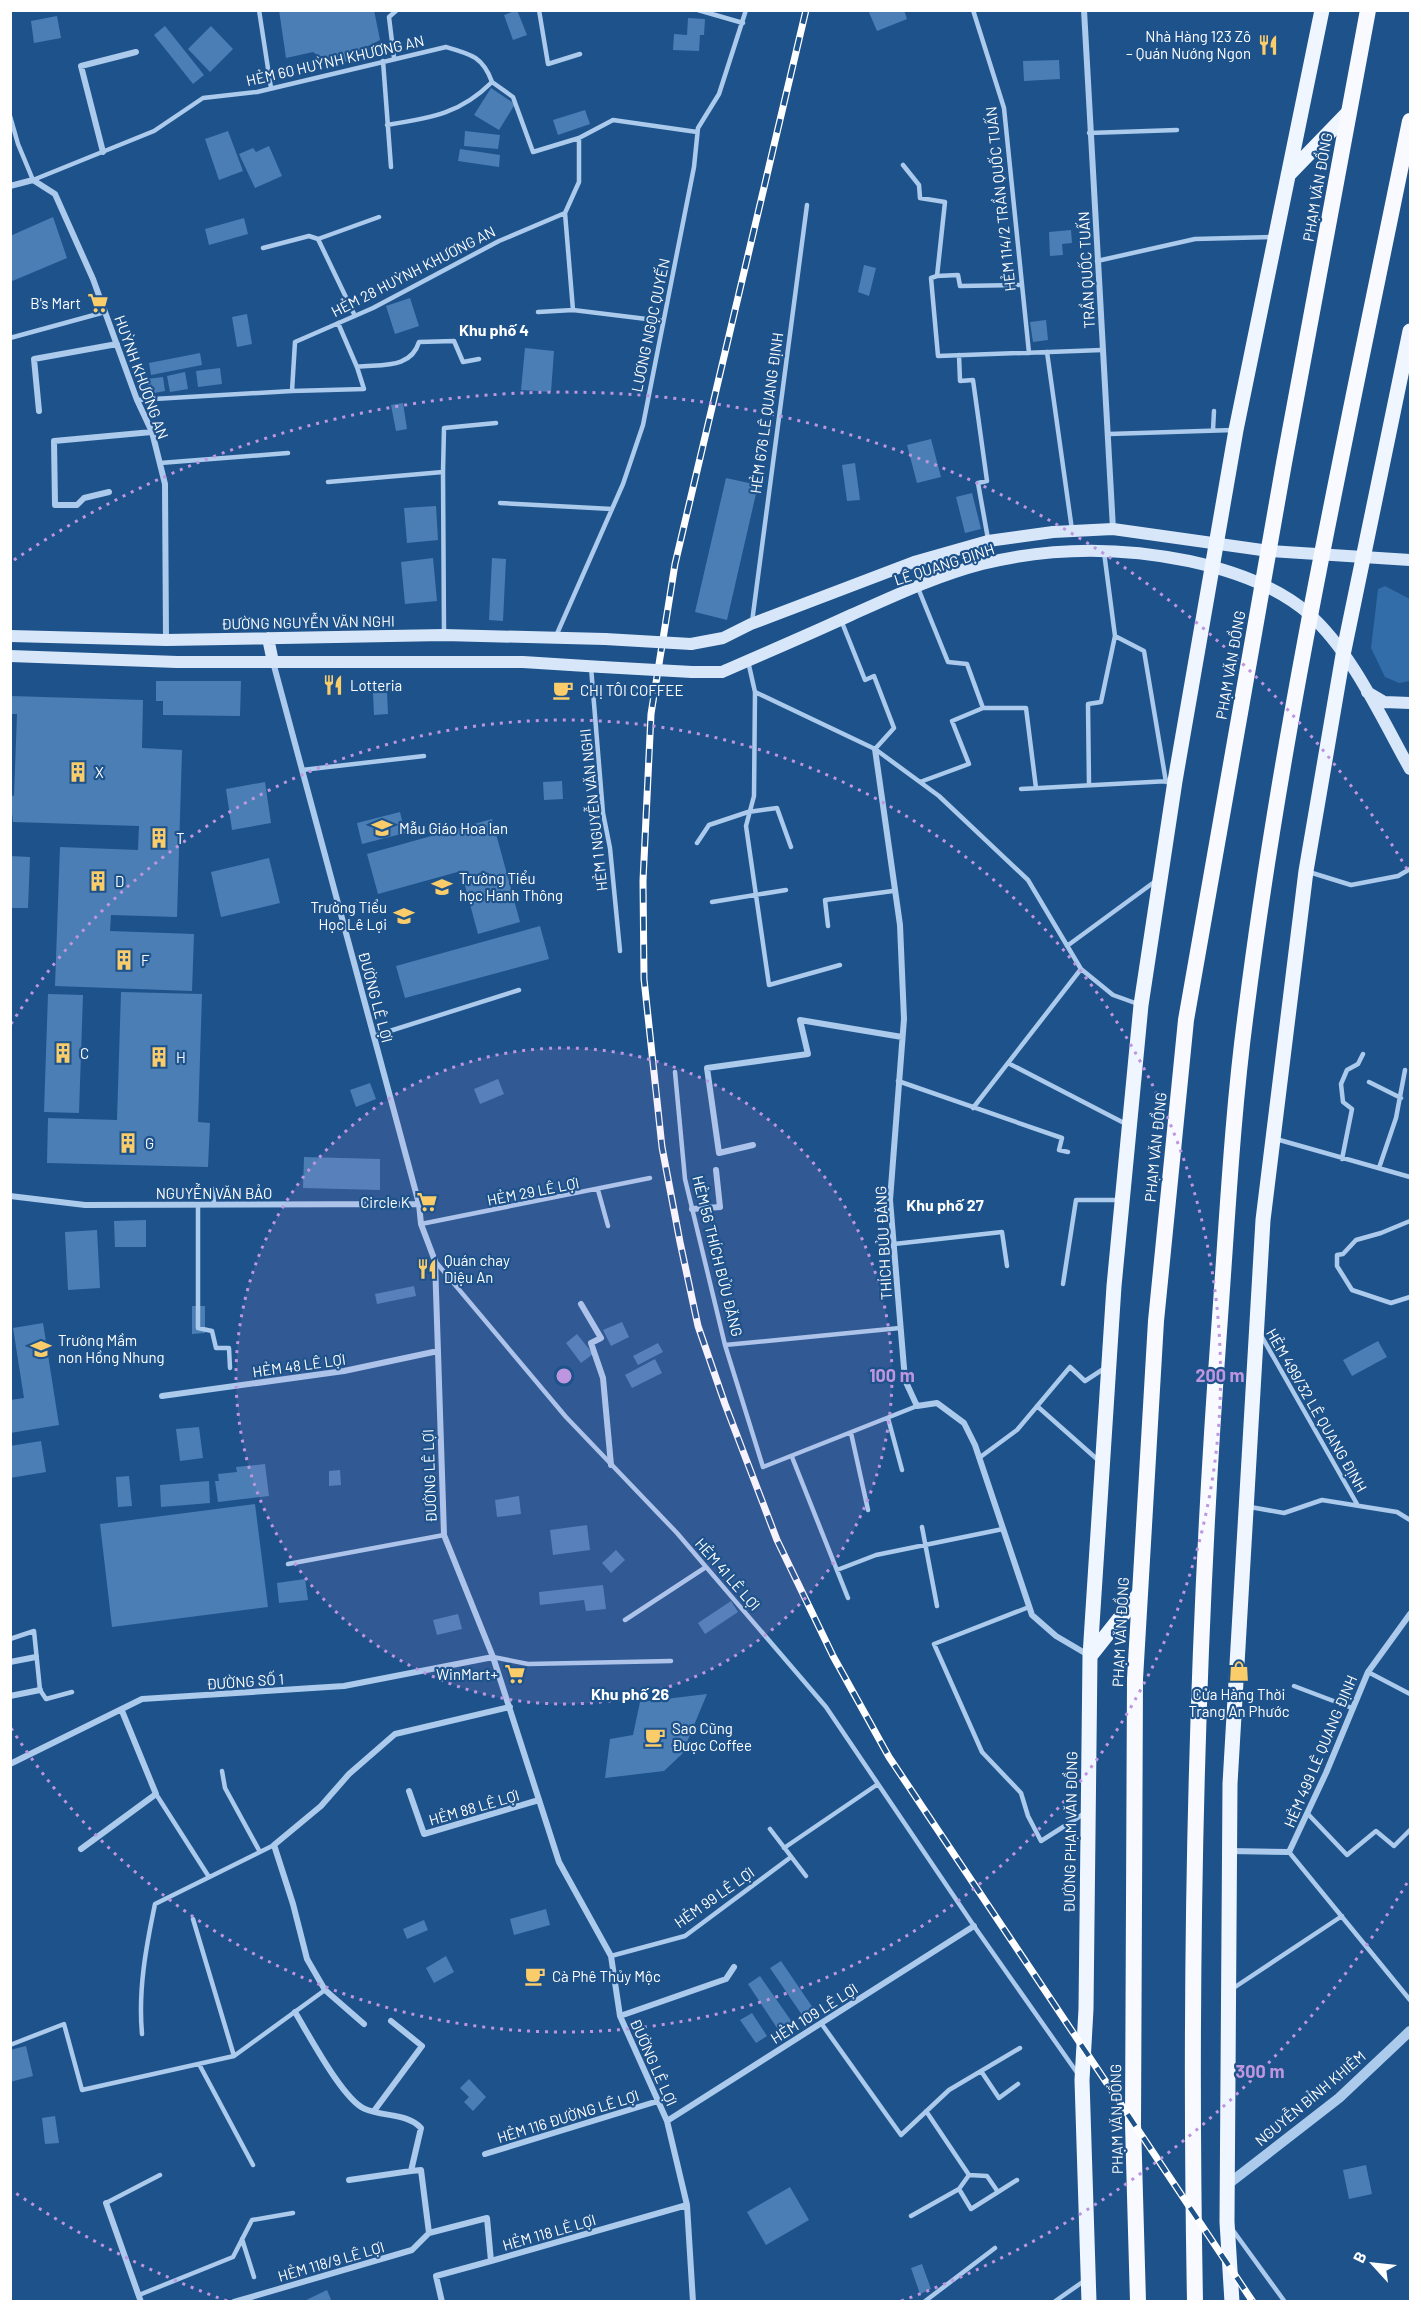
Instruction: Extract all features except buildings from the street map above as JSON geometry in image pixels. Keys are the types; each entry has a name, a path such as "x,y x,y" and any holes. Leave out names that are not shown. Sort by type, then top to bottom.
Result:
{"highway":[{"name":"PHẠM VĂN ĐỒNG","path":"1138,2301 1133,2053 1135,1679 1156,1321 1186,1020 1262,586 1368,10"},
{"path":"1196,2301 1192,2161 1192,1875 1209,1472 1234,1121 1246,1010 1309,615 1410,122"}],"main road":[{"name":"PHẠM VĂN ĐỒNG","path":"1090,1656 1108,1366 1122,1200 1141,1005 1161,877 1171,781 1213,566 1236,430 1322,10"},
{"path":"1288,175 1349,112"},
{"path":"1232,2301 1227,2222 1230,1784 1263,1220 1306,871 1343,655 1410,331"},
{"name":"LÊ QUANG ĐỊNH","path":"605,639 691,644 723,638 752,624 914,562 988,541 1072,530 1113,529 1269,550 1410,560"},
{"name":"LÊ QUANG ĐỊNH","path":"596,667 722,672 917,586 992,562 1032,555 1103,550 1162,556 1213,566 1262,586 1309,615 1343,655 1410,769"},
{"name":"ĐƯỜNG NGUYỄN VĂN NGHI","path":"10,636 166,640 444,635 605,639"},
{"path":"268,638 273,662"},
{"path":"10,656 177,662 523,662 596,667"},
{"path":"1366,692 1384,702 1410,703"},
{"path":"1090,1656 1140,1593"},
{"name":"ĐƯỜNG PHẠM VĂN ĐỒNG","path":"1082,2080 1086,2009 1090,1656"},
{"path":"1082,2080 1089,2301"}],"street":[{"name":"TRẦN QUỐC TUẤN","path":"1084,10 1089,133 1113,529"},
{"path":"103,152 81,66 136,52"},
{"path":"10,186 33,180"},
{"name":"HUỲNH KHƯƠNG AN","path":"33,180 55,194 105,312 137,400 152,432 165,483 166,640"},
{"path":"39,411 34,359 117,344"},
{"path":"109,492 84,498 77,505 55,505 54,441 152,432"},
{"name":"ĐƯỜNG LÊ LỢI","path":"273,662 419,1204 421,1224 435,1261 444,1535 493,1658 559,1862 611,1956 620,2016 667,2121 687,2205 693,2301"},
{"name":"THÍCH BỬU ĐĂNG","path":"875,749 893,891 900,926 903,1018 890,1200 905,1380 917,1406"},
{"path":"753,1144 719,1154 707,1068 808,1054 800,1020 902,1037"},
{"path":"692,1209 720,1207 717,1170"},
{"name":"NGUYỄN VĂN BẢO","path":"10,1196 85,1205 419,1204"},
{"path":"581,1304 601,1338 591,1343 603,1378 611,1465"},
{"name":"HẺM 48 LÊ LỢI","path":"162,1396 344,1371 438,1351"},
{"path":"917,1406 937,1403 964,1423 979,1458 1029,1607 1040,1625 1090,1656"},
{"name":"HẺM 499 LÊ QUANG ĐỊNH","path":"1289,1852 1368,1672 1410,1614"},
{"path":"10,1662 36,1657"},
{"name":"ĐƯỜNG SỐ 1","path":"10,1764 142,1699 344,1686 493,1658"},
{"path":"10,1696 40,1690"},
{"path":"364,2024 325,1990 307,1959 293,1904 274,1845 321,1806 349,1774 395,1734 510,1707"},
{"path":"81,1849 156,1794 122,1710"},
{"name":"HẺM 88 LÊ LỢI","path":"409,1791 424,1834 539,1800"},
{"path":"1230,1851 1289,1852"},
{"name":"HẺM 109 LÊ LỢI","path":"667,2121 974,1926"},
{"path":"620,2016 726,1979 734,1967"},
{"path":"295,2012 343,2089 363,2109 414,2121 421,2128 411,2171"},
{"path":"374,2111 422,2046 390,2021"},
{"name":"NGUYỄN BỈNH KHIÊM","path":"1227,2185 1339,2098 1410,2031"},
{"name":"HẺM 116 ĐƯỜNG LÊ LỢI","path":"485,2154 658,2101"},
{"path":"349,2180 420,2170 429,2233"},
{"path":"106,2203 140,2298"},
{"name":"HẺM 118 LÊ LỢI","path":"429,2233 487,2218 491,2261 687,2205"},
{"name":"HẺM 118/9 LÊ LỢI","path":"234,2301 255,2299 412,2250 429,2233"},
{"path":"442,2301 436,2276 491,2261"}],"lane":[{"path":"259,10 271,88"},
{"path":"394,58 389,17 397,10"},
{"path":"539,10 548,64 580,54"},
{"path":"698,10 743,23"},
{"name":"LƯƠNG NGỌC QUYẾN","path":"555,638 612,509 643,425 694,167 697,132 719,94 746,10"},
{"name":"HẺM 114/2 TRẦN QUỐC TUẤN","path":"973,10 1004,108 1029,353"},
{"name":"HẺM 60 HUỲNH KHƯƠNG AN","path":"33,180 154,131 203,98 271,88 446,47 468,53 485,65 492,82 513,97 533,152 579,138"},
{"path":"383,61 391,167"},
{"path":"387,125 438,117 474,100 492,82"},
{"path":"10,116 18,144 33,180"},
{"path":"573,310 564,213 579,182 579,138 613,120 697,132"},
{"path":"1089,133 1177,130"},
{"path":"903,165 920,185 920,198 945,202 937,276"},
{"name":"HẺM 676 LÊ QUANG ĐỊNH","path":"752,624 807,204"},
{"name":"HẺM 28 HUỲNH KHƯƠNG AN","path":"292,392 295,342 355,316 498,241 564,213"},
{"path":"263,248 309,236 318,239 379,218"},
{"path":"1097,261 1195,239 1275,237"},
{"path":"318,239 355,316"},
{"path":"1022,285 960,285 958,275 931,278 938,356 1102,350"},
{"path":"538,312 573,310 663,321"},
{"path":"10,338 105,312"},
{"path":"137,400 364,389 338,323"},
{"path":"357,367 405,362 416,354 419,342 454,341 463,362 479,359"},
{"path":"1047,352 1072,530"},
{"path":"959,355 960,381 974,380 987,482 978,483 988,541"},
{"path":"1213,430 1214,411"},
{"path":"444,635 444,428 496,423"},
{"path":"1109,434 1236,430"},
{"path":"160,463 288,453"},
{"path":"328,482 443,472"},
{"path":"500,503 612,509"},
{"path":"1089,785 1088,704 1101,702 1115,636 1103,550"},
{"path":"917,586 948,662 967,664 983,708"},
{"path":"841,620 865,680 874,676 894,728 875,749"},
{"path":"1021,789 1171,781 1144,651 1115,636"},
{"path":"748,661 755,692 754,796 746,826 769,985 840,965"},
{"name":"HẺM 1 NGUYỄN VĂN NGHI","path":"596,667 603,813 610,848 620,951"},
{"path":"755,692 875,749 939,796 1028,880 1081,969 1113,994 1141,1005"},
{"path":"920,782 969,764 952,721 983,708 1026,708 1036,789"},
{"path":"302,770 424,756"},
{"path":"697,843 709,825 748,812 777,808 791,847"},
{"path":"1306,871 1351,885 1398,876 1410,869"},
{"path":"1067,946 1161,877"},
{"path":"712,902 786,890"},
{"path":"828,926 825,900 893,891"},
{"path":"973,1108 1081,969"},
{"path":"374,1036 519,990"},
{"path":"1342,1159 1352,1109 1343,1102 1341,1084 1347,1070 1358,1064 1363,1054"},
{"path":"1008,1063 1129,1126"},
{"path":"1379,1168 1401,1098 1405,1070"},
{"name":"HẺM 56 THÍCH BỬU ĐĂNG","path":"675,1072 685,1179 725,1345 900,1328"},
{"path":"897,1080 1062,1138 1059,1150 1068,1152"},
{"path":"1369,1082 1401,1098"},
{"path":"1274,1138 1410,1177"},
{"name":"HẺM 29 LÊ LỢI","path":"421,1224 650,1178"},
{"path":"213,1189 213,1205"},
{"path":"598,1190 608,1226"},
{"path":"1063,1284 1076,1200 1122,1200"},
{"path":"198,1205 198,1328 212,1331 216,1348 229,1348 230,1368"},
{"path":"1410,1221 1356,1240 1343,1254 1337,1255 1337,1266 1352,1290 1391,1303 1410,1297"},
{"path":"894,1244 1002,1232 1007,1266"},
{"name":"HẺM 41 LÊ LỢI","path":"435,1261 566,1417 706,1567 826,1707 974,1926 1082,2080"},
{"name":"HẺM 499/32 LÊ QUANG ĐỊNH","path":"1256,1328 1357,1504"},
{"path":"725,1345 763,1467 917,1406"},
{"path":"979,1458 1017,1430 1070,1366 1085,1381 1108,1366"},
{"path":"1037,1406 1102,1463"},
{"path":"888,1418 902,1470"},
{"path":"851,1433 868,1510"},
{"path":"792,1457 848,1598"},
{"name":"HẺM 499/32 LÊ QUANG ĐỊNH","path":"1247,1507 1284,1513 1322,1500 1397,1512 1410,1520"},
{"path":"922,1527 937,1606"},
{"path":"837,1570 876,1556 1003,1529"},
{"path":"288,1564 444,1535"},
{"path":"625,1620 706,1567"},
{"path":"1029,1607 934,1644 982,1752 1021,1793 1028,1816 1041,1840 1088,1811"},
{"path":"10,1639 34,1631 40,1690 46,1699 72,1692"},
{"path":"493,1658 528,1664 671,1660"},
{"path":"1368,1672 1410,1694"},
{"path":"1294,1686 1352,1708"},
{"path":"222,1771 225,1788 260,1852"},
{"path":"784,1848 878,1784"},
{"path":"156,1794 209,1877"},
{"path":"1307,1813 1347,1855 1376,1831 1394,1846 1410,1830"},
{"path":"770,1829 806,1876"},
{"path":"142,2034 140,2011 146,1952 155,1904 274,1845"},
{"path":"1289,1852 1410,2000"},
{"name":"HẺM 99 LÊ LỢI","path":"611,1956 685,1936 791,1857"},
{"path":"1227,1992 1342,1916"},
{"path":"193,1919 234,2056"},
{"path":"10,2045 63,2024 82,2090 234,2056 325,1990"},
{"path":"821,2023 901,2135 949,2090 1020,2048"},
{"path":"199,2064 253,2165"},
{"path":"981,2071 999,2098 1018,2084"},
{"path":"926,2111 969,2175"},
{"path":"106,2203 160,2175"},
{"path":"911,2216 959,2189 969,2175"},
{"path":"969,2175 987,2176 998,2192"},
{"path":"959,2189 970,2209 1017,2180"},
{"path":"140,2298 233,2257 252,2220 293,2213"},
{"path":"1227,2222 1285,2301"},
{"path":"242,2239 254,2277"},
{"path":"927,2301 995,2248"},
{"path":"1054,2301 1088,2278"}],"shaded area":[{"path":"1385,586 1410,599 1410,681 1399,683 1385,677 1371,648 1378,589"}],"railway":[{"path":"806,10 675,564 651,714 643,881 644,979 662,1147 680,1242 698,1326 725,1404 777,1540 833,1656 889,1757 1253,2302"}],"place":[{"name":"Nhà Hàng 123 Zô – Quán Nướng Ngon","path":"1268,45"},
{"name":"B's Mart","path":"98,303"},
{"name":"Lotteria","path":"333,685"},
{"name":"CHỊ TÔI COFFEE","path":"563,690"},
{"name":"X","path":"78,772"},
{"name":"Mẫu Giáo Hoa lan","path":"382,828"},
{"name":"T","path":"159,838"},
{"name":"D","path":"98,881"},
{"name":"Trường Tiểu học Hanh Thông","path":"442,887"},
{"name":"Trường Tiểu Học Lê Lợi","path":"404,916"},
{"name":"F","path":"124,960"},
{"name":"C","path":"63,1053"},
{"name":"H","path":"159,1057"},
{"name":"G","path":"128,1143"},
{"name":"Circle K","path":"427,1202"},
{"name":"Quán chay Diệu An","path":"427,1269"},
{"name":"Trường Mầm non Hồng Nhung","path":"41,1349"},
{"name":"Cửa Hàng Thời Trang An Phước","path":"1239,1671"},
{"name":"WinMart+","path":"515,1674"},
{"name":"Sao Cũng Được Coffee","path":"655,1737"},
{"name":"Cà Phê Thủy Mộc","path":"535,1976"}],"district":[{"name":"Khu phố 4","path":"494,329"},
{"name":"Khu phố 27","path":"945,1204"},
{"name":"Khu phố 26","path":"630,1693"}]}
